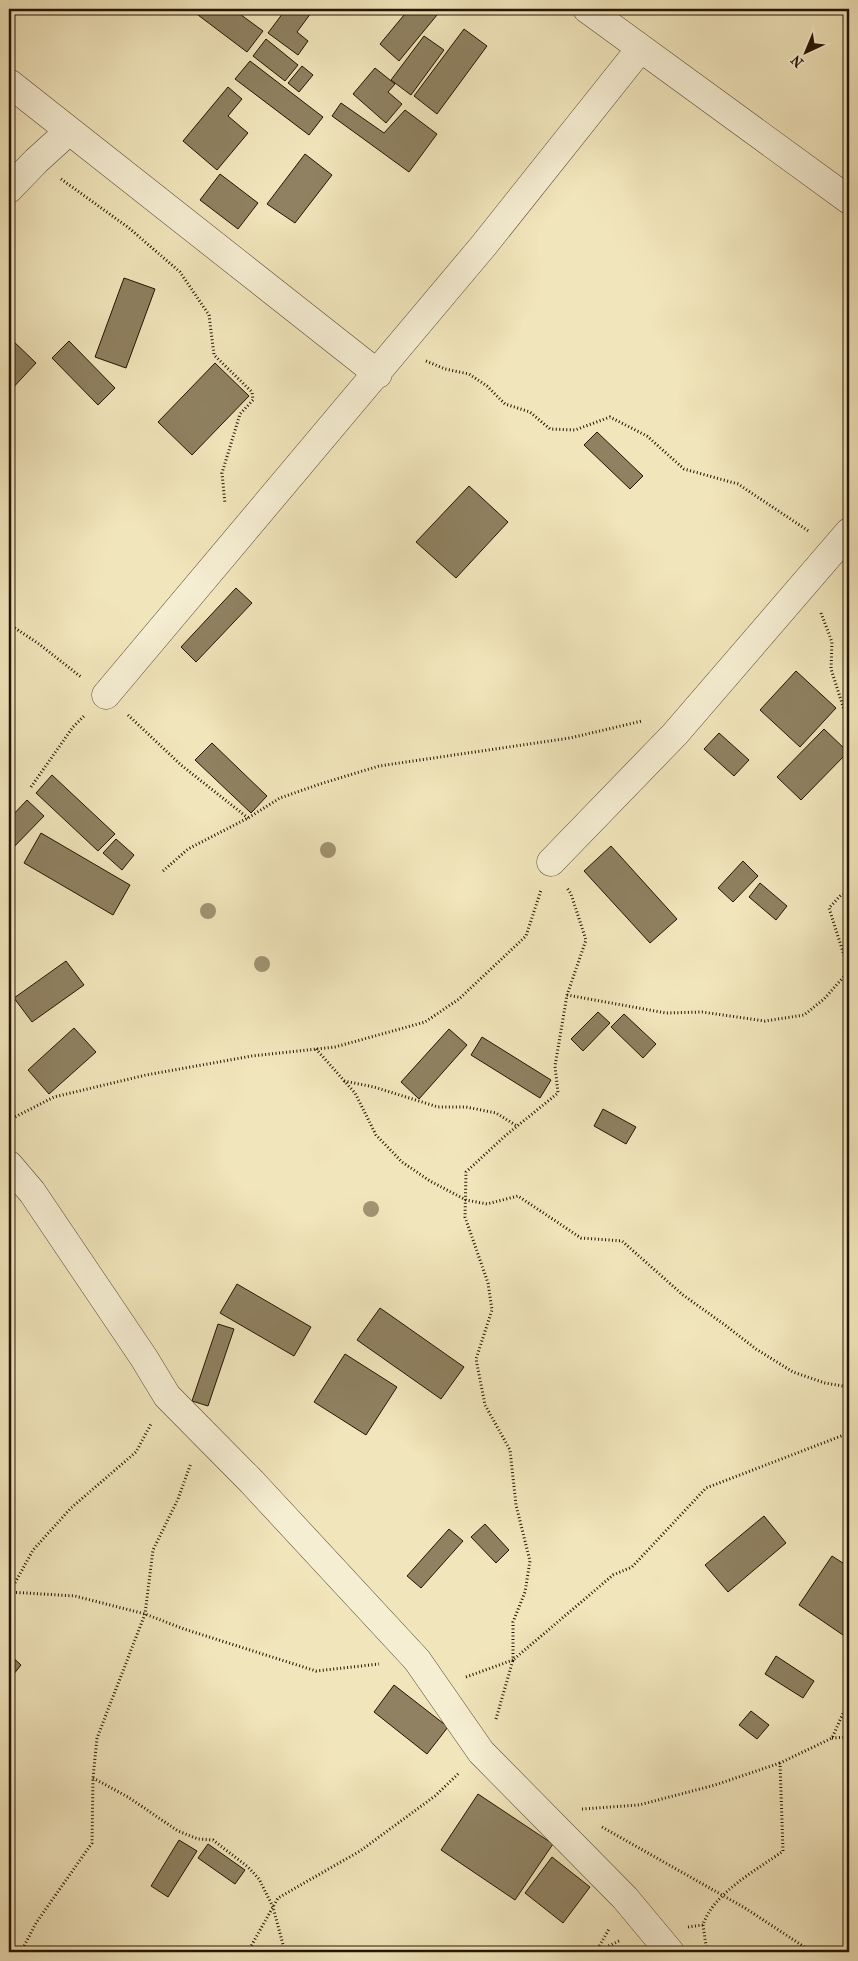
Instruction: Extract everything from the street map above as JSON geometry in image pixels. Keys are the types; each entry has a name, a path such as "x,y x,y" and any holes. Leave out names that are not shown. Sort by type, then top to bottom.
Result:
{"street":[{"path":"587,9 849,200"},
{"path":"106,695 484,246 640,49"},
{"path":"9,84 378,374"},
{"path":"9,189 69,131"},
{"path":"551,862 675,734 843,540"},
{"path":"9,1165 32,1192 144,1358 167,1396 252,1482 417,1660 479,1749 625,1898 648,1928 670,1952"}],"path":[{"path":"36,161 129,228 180,272 209,315 214,355 252,392 253,400 240,414 222,473 228,549"},
{"path":"398,348 445,369 469,374 487,386 505,404 530,412 550,429 575,430 610,417 647,436 684,469 738,484 843,540"},
{"path":"809,579 832,642 831,669 849,725"},
{"path":"9,624 106,695 181,765 248,818"},
{"path":"31,787 73,727 106,695"},
{"path":"163,871 188,850 248,818 280,798 379,766 570,738 644,721"},
{"path":"251,1952 250,1948 278,1898 360,1851 435,1796 479,1749 497,1719 513,1660 513,1622 525,1592 530,1561 516,1505 510,1450 485,1405 476,1359 492,1310 488,1283 465,1216 466,1172 517,1126 558,1094 556,1066 567,995 586,940 571,894 551,862"},
{"path":"9,1120 54,1097 146,1075 252,1056 335,1047 425,1022 459,999 526,936 551,862"},
{"path":"567,995 666,1013 702,1012 765,1021 804,1015 824,1000 848,971 829,908 841,895 849,894"},
{"path":"316,1049 355,1093 376,1135 402,1162 430,1181 466,1200 488,1204 518,1196 581,1238 622,1241 683,1296 756,1349 793,1372 825,1383 849,1387"},
{"path":"344,1081 374,1087 438,1107 466,1107 496,1113 517,1126"},
{"path":"167,1396 136,1452 71,1508 33,1550 9,1592 75,1596 145,1614 184,1629 316,1670 417,1660"},
{"path":"22,1952 36,1923 92,1842 96,1738 145,1614 153,1550 178,1499 203,1432"},
{"path":"462,1678 513,1660 613,1575 632,1567 706,1488 849,1433"},
{"path":"832,1738 849,1700"},
{"path":"582,1809 640,1805 715,1785 780,1763 832,1738 849,1737"},
{"path":"707,1952 703,1926 706,1916 722,1896 783,1851 780,1763"},
{"path":"93,1778 128,1797 178,1831 198,1839 213,1840 248,1867 259,1880 273,1907 285,1952"},
{"path":"596,1824 745,1908 812,1952"},
{"path":"596,1952 648,1928 672,1932 690,1926 703,1926"}],"building":[{"path":"203,9 233,9 263,31 247,52 198,15"},
{"path":"286,9 314,9 297,32 308,41 298,55 268,33"},
{"path":"409,9 442,9 399,61 380,44"},
{"path":"464,29 487,46 437,114 414,96"},
{"path":"424,36 444,50 411,95 391,80"},
{"path":"266,39 298,65 285,81 253,56"},
{"path":"250,61 323,117 309,135 235,79"},
{"path":"302,66 313,75 299,92 288,83"},
{"path":"375,68 395,84 388,92 402,104 386,123 353,94"},
{"path":"228,87 242,99 228,116 248,133 217,170 183,141"},
{"path":"341,103 384,133 405,110 437,134 409,172 332,116"},
{"path":"305,154 332,175 295,223 267,204"},
{"path":"220,174 258,203 238,229 200,200"},
{"path":"124,278 155,289 126,368 95,357"},
{"path":"9,337 36,363 9,392"},
{"path":"69,341 115,388 98,405 52,358"},
{"path":"215,363 249,396 192,455 158,422"},
{"path":"597,432 643,476 630,489 584,445"},
{"path":"469,486 508,522 456,578 416,542"},
{"path":"236,588 252,603 196,662 181,647"},
{"path":"796,671 836,708 800,747 760,710"},
{"path":"824,729 848,752 801,800 777,777"},
{"path":"719,733 749,760 734,776 704,749"},
{"path":"212,743 267,796 251,813 195,760"},
{"path":"52,775 115,834 98,851 36,793"},
{"path":"27,800 44,816 9,852 9,819"},
{"path":"41,833 130,885 113,915 24,863"},
{"path":"116,839 134,855 122,870 103,853"},
{"path":"611,846 677,919 650,943 584,871"},
{"path":"743,861 758,876 733,902 718,888"},
{"path":"760,883 787,906 776,920 749,897"},
{"path":"66,961 84,985 32,1022 14,998"},
{"path":"598,1012 610,1023 583,1051 571,1039"},
{"path":"624,1014 656,1044 643,1058 611,1027"},
{"path":"74,1028 96,1052 49,1094 28,1070"},
{"path":"449,1029 467,1045 419,1099 401,1082"},
{"path":"482,1037 551,1080 540,1098 471,1055"},
{"path":"603,1109 636,1127 626,1144 594,1126"},
{"path":"237,1284 311,1327 294,1356 220,1313"},
{"path":"380,1308 464,1367 441,1399 357,1340"},
{"path":"218,1324 234,1329 208,1406 192,1401"},
{"path":"345,1354 397,1387 366,1435 314,1402"},
{"path":"764,1516 786,1543 728,1592 705,1565"},
{"path":"485,1524 509,1550 496,1563 471,1537"},
{"path":"449,1529 463,1541 421,1588 407,1576"},
{"path":"832,1556 849,1567 849,1626 843,1635 799,1605"},
{"path":"9,1654 21,1665 9,1680"},
{"path":"776,1656 814,1681 803,1698 765,1674"},
{"path":"394,1685 448,1727 427,1754 374,1712"},
{"path":"751,1711 769,1725 757,1739 739,1725"},
{"path":"478,1794 553,1844 515,1900 441,1850"},
{"path":"179,1840 197,1851 168,1897 151,1886"},
{"path":"208,1844 245,1870 235,1884 198,1858"},
{"path":"552,1857 590,1887 563,1923 525,1893"}]}
